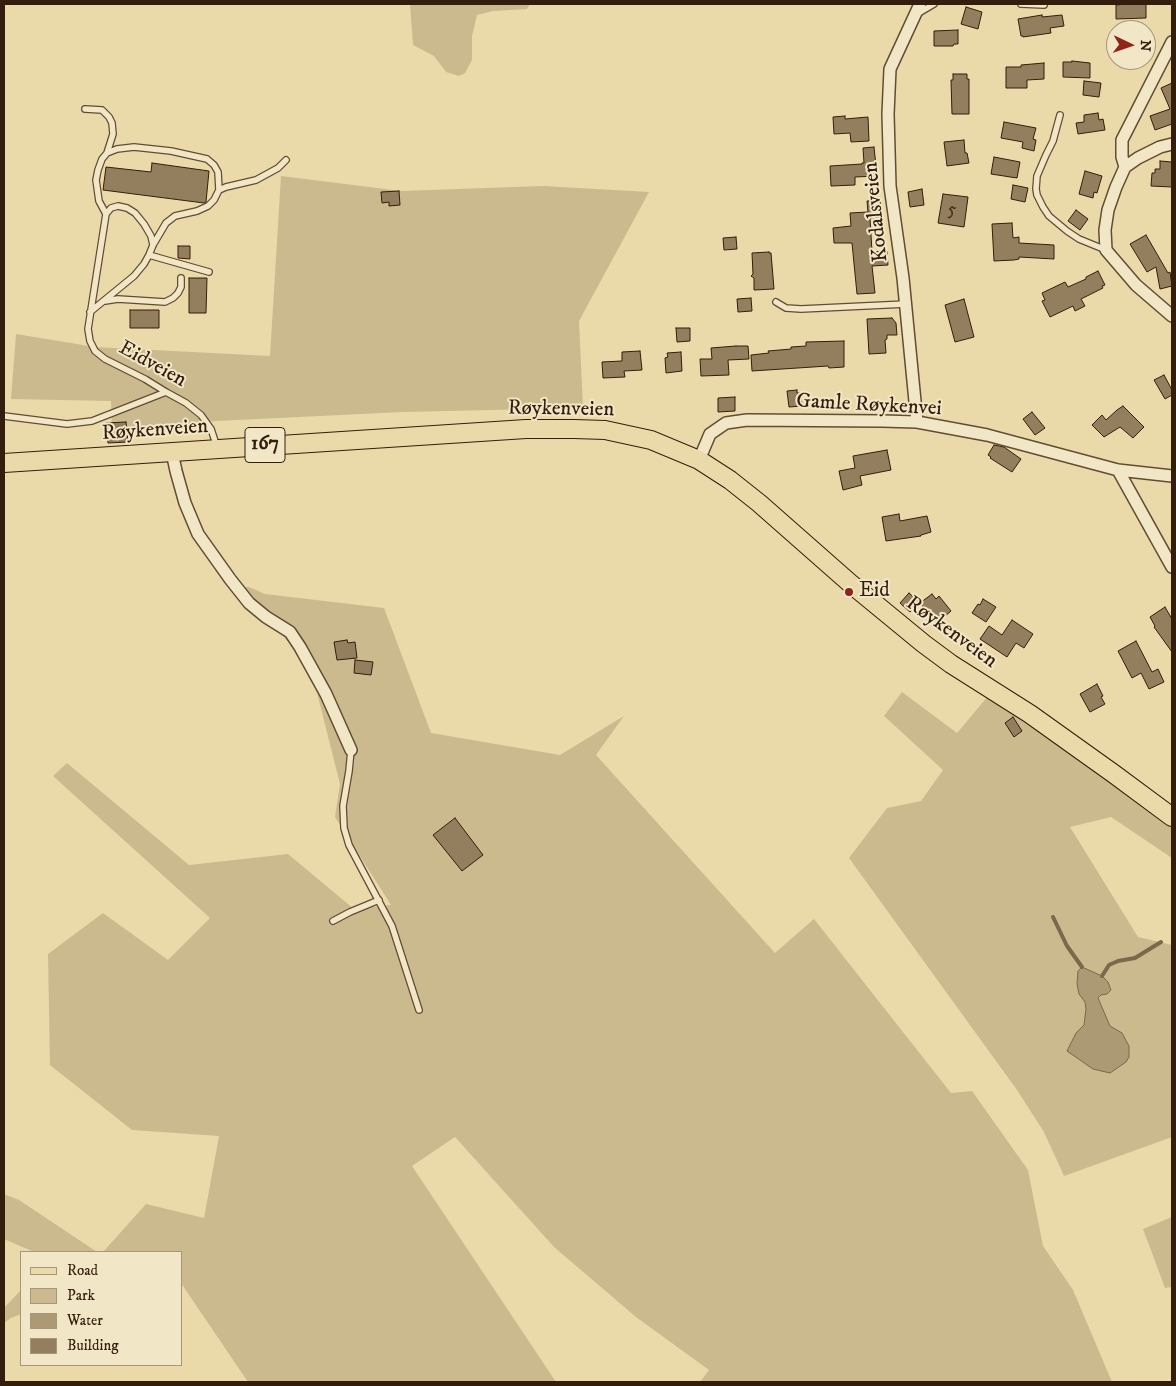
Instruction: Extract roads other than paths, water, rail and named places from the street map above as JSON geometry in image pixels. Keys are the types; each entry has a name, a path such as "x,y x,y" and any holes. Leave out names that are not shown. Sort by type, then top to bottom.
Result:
{"main road":[{"name":"Røykenveien","path":"4,463 520,430 605,430 644,438 699,460 722,475 752,497 851,584 924,644 951,664 1038,720 1172,817"}],"street":[{"name":"Kodalsveien","path":"916,422 906,304 890,186 888,114 890,69 920,4"},
{"path":"1125,167 1122,157 1122,140 1172,42"},
{"path":"1172,144 1160,147 1125,167 1108,210 1105,230 1106,250 1136,285 1172,316"},
{"name":"Gamle Røykenvei","path":"699,460 710,434 726,423 747,420 916,422 987,435 1118,470 1172,476"},
{"path":"172,452 185,503 198,534 249,603 266,617 290,632 326,694 351,750"},
{"path":"1118,470 1172,567"}],"lane":[{"path":"915,15 934,4"},
{"path":"1021,4 1044,5"},
{"path":"85,109 102,110 109,117 112,123 112,134 108,153"},
{"path":"1060,114 1053,142 1037,176 1037,195 1049,216 1067,231 1106,250"},
{"path":"90,312 134,276 150,255 153,245 166,223 175,216 197,211 208,206 214,200 219,190 218,172 214,164 207,159 134,147 117,149 108,153 102,159 98,170 96,180 99,201 106,214 111,208 118,206 127,208 135,213 151,236 153,245"},
{"path":"219,190 256,180 278,168 286,160"},
{"name":"Eidveien","path":"106,214 90,312 88,330 90,341 95,351 105,359 145,379 186,403 201,415 211,429 218,449"},
{"path":"150,255 209,272"},
{"path":"103,301 118,299 166,302 178,293 181,287 180,278"},
{"path":"776,302 786,308 802,309 906,304"},
{"path":"4,416 67,424 92,421 166,392"},
{"path":"351,750 344,806 344,828 349,845 392,926 419,1010"},
{"path":"333,921 379,900"}],"water":[{"path":"1082,967 1102,976 1108,982 1111,990 1098,998 1110,1026 1122,1033 1129,1046 1129,1057 1126,1062 1110,1073 1093,1069 1067,1051 1076,1033 1084,1025 1085,1002 1079,994 1077,984 1078,971"}],"waterway":[{"path":"1053,917 1067,946 1082,967"},
{"path":"1102,976 1109,965 1118,961 1135,958 1161,942"}],"place":[{"name":"Eid","path":"849,592"}]}
